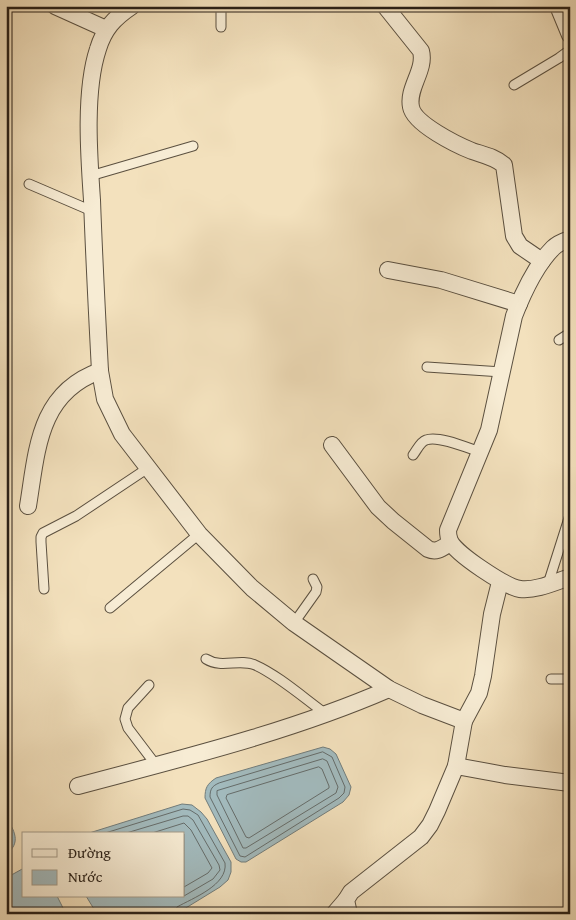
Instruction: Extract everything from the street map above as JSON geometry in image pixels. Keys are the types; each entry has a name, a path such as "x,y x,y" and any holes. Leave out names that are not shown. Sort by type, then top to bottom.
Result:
{"street":[{"path":"55,6 106,29"},
{"path":"132,6 106,29 97,50 89,117 90,176 100,370 105,399 112,416 122,434 199,534 252,588 294,623 389,689 422,705 464,721"},
{"path":"385,6 421,52 423,59 410,97 411,110 417,118 446,139 499,160 504,165 514,236 520,246 542,261"},
{"path":"558,6 570,35"},
{"path":"570,239 554,247 542,261 519,304 514,316 489,430 448,530 450,543 500,582 519,589 529,589 570,578"},
{"path":"388,270 441,280 519,304"},
{"path":"28,506 36,448 46,418 70,388 88,375 100,370"},
{"path":"332,445 378,507 393,521 428,549 439,550 450,543"},
{"path":"334,914 348,907 351,892 421,837 437,811 456,766 464,721 479,693 492,614 500,582"},
{"path":"78,786 212,750 346,708 389,689"},
{"path":"456,766 505,776 570,783"}],"lane":[{"path":"221,6 221,27"},
{"path":"514,85 570,50"},
{"path":"90,176 193,146"},
{"path":"29,184 92,211"},
{"path":"559,340 570,333"},
{"path":"426,368 502,372"},
{"path":"413,455 421,443 432,439 480,452"},
{"path":"44,589 40,542 40,537 43,533 76,516 148,468"},
{"path":"548,584 569,518"},
{"path":"110,608 199,534"},
{"path":"294,623 316,592 317,587 313,579"},
{"path":"206,658 212,663 244,662 255,665 326,714"},
{"path":"551,679 570,679"},
{"path":"149,685 128,708 125,719 128,728 156,765"}],"water":[{"path":"323,747 330,749 336,754 351,787 349,795 343,802 246,862 236,859 205,798 206,789 209,784 216,778"},
{"path":"182,804 192,805 207,819 231,862 231,872 228,880 220,887 176,914 97,914 87,898 185,898 185,832 92,832"},
{"path":"6,817 14,832 15,841 11,850 6,854"},
{"path":"22,869 22,898 58,898 66,914 6,914 6,878"}]}
